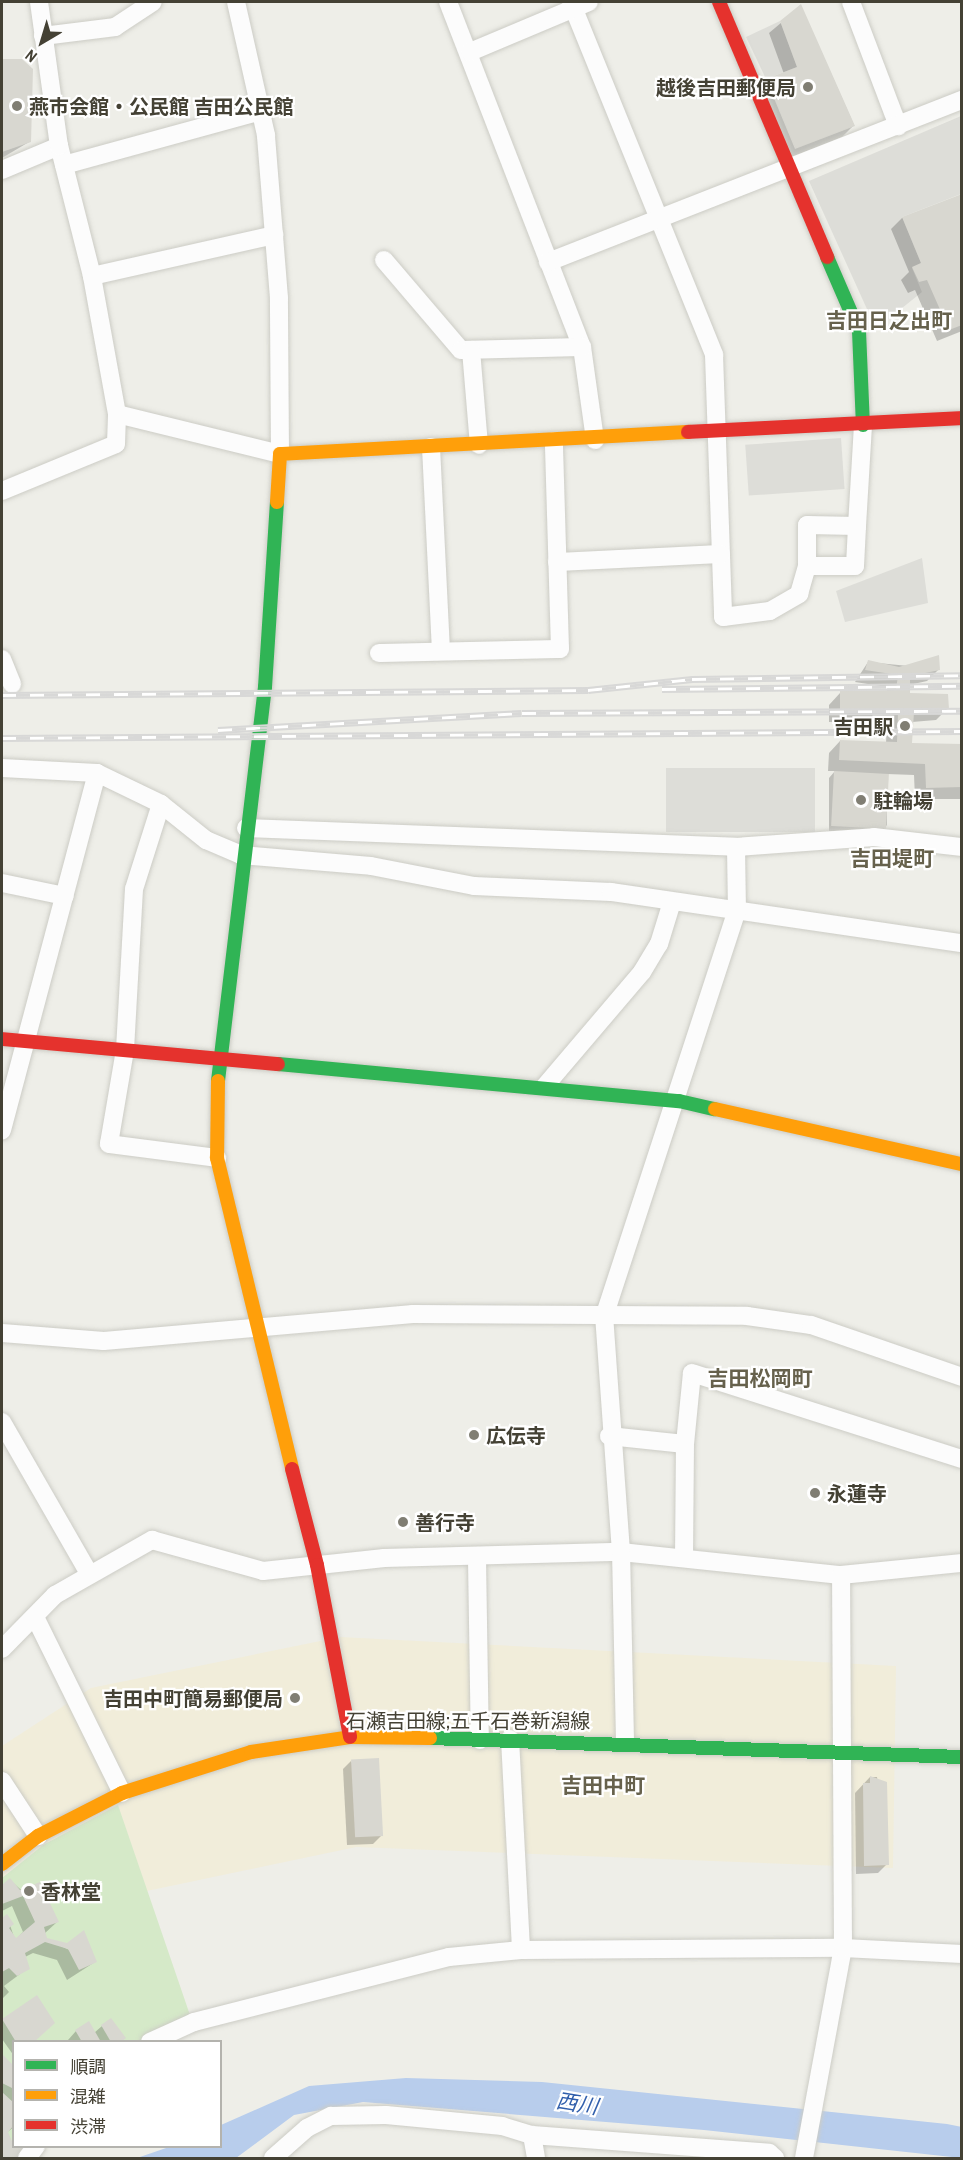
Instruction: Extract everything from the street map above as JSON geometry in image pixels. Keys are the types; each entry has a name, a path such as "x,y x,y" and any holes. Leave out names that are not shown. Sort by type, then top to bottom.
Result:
{"street":[{"path":"2,491 116,444 117,414 92,276 59,146 39,2"},
{"path":"44,36 115,27 153,2"},
{"path":"236,2 261,111 274,235 280,454 265,687 241,855 218,1060 217,1158 254,1326 317,1565 350,1737"},
{"path":"448,2 470,52 582,347 595,440"},
{"path":"719,2 859,332 863,425 855,566 807,566"},
{"path":"851,2 898,126"},
{"path":"470,52 578,4 656,220 714,355 723,617 770,611 799,594 807,566 807,525 857,526"},
{"path":"548,262 962,100"},
{"path":"64,165 261,111"},
{"path":"2,170 59,146"},
{"path":"92,276 274,235"},
{"path":"384,260 461,350 582,347"},
{"path":"471,350 479,445"},
{"path":"117,414 280,454 595,440 962,418"},
{"path":"379,653 560,649 554,441"},
{"path":"431,447 441,651"},
{"path":"557,562 721,554"},
{"path":"2,659 12,684"},
{"path":"2,768 97,773 160,804 206,840 241,855 372,866 474,886 611,892 671,905 737,911 962,943"},
{"path":"2,1131 28,1042 97,773"},
{"path":"160,804 134,889 126,1050 109,1144 217,1158"},
{"path":"246,828 736,847 874,837 962,847"},
{"path":"624,1741 621,1552 609,1436 604,1317 679,1101 737,911 736,847"},
{"path":"2,883 65,896"},
{"path":"545,1086 642,972 659,944 671,905"},
{"path":"2,1039 218,1060 545,1086 679,1101 962,1164"},
{"path":"2,1333 104,1341 254,1326 413,1314 604,1317 668,1312 811,1325 962,1377"},
{"path":"684,1558 685,1444 692,1373 962,1459"},
{"path":"2,1422 89,1573"},
{"path":"609,1436 685,1444"},
{"path":"2,1649 55,1595 89,1573 152,1540 263,1571 317,1565 621,1552 841,1575 962,1563"},
{"path":"477,1559 480,1740"},
{"path":"804,2158 811,2100 843,1948 841,1575"},
{"path":"35,1617 122,1793"},
{"name":"石瀬吉田線;五千石巻新潟線","path":"2,1864 38,1836 122,1793 251,1752 350,1737 624,1741 841,1756 962,1757"},
{"path":"510,1739 521,1950"},
{"path":"2,1781 38,1836"},
{"path":"154,2040 194,2022 449,1958 521,1950 843,1948 962,1954"},
{"path":"273,2158 291,2153 307,2128 331,2116 502,2126 532,2135 768,2153 775,2158"},
{"path":"532,2135 536,2158"}],"shaded area":[{"path":"780,21 797,67 766,79 746,37"},
{"path":"961,116 961,194 902,217 921,263 912,268 922,292 876,329 809,181"},
{"path":"841,438 845,489 749,496 745,445"},
{"path":"922,558 928,603 845,622 836,591"},
{"path":"666,768 815,768 815,832 666,832"},
{"path":"340,1637 896,1666 893,1868 356,1847 147,1891 118,1806 43,1845 2,1878 2,1746 91,1688"}],"green space":[{"path":"118,1805 191,2018 146,2040 12,2040 12,2148 38,2148 28,2158 2,2158 2,1878 43,1845"}],"water":[{"name":"西川","path":"406,2078 542,2082 947,2124 962,2127 961,2158 704,2130 363,2102 294,2115 236,2158 137,2158 166,2148 222,2148 222,2125 309,2086"}],"building":[{"path":"801,4 855,126 795,149 766,79 797,67 780,21"},
{"name":"燕市会館・公民館 吉田公民館","path":"2,59 22,59 33,69 31,142 2,152"},
{"path":"962,194 962,325 949,330 927,280 919,282 912,267 921,263 902,217"},
{"name":"吉田駅","path":"939,655 940,670 910,676 910,693 948,694 949,709 914,712 912,743 962,744 962,787 926,788 925,764 839,760 840,740 897,742 898,712 840,711 840,691 896,690 898,675 865,670 868,660 899,667"},
{"name":"駐輪場","path":"834,771 889,774 886,829 831,826"},
{"path":"379,1758 383,1836 355,1837 351,1759"},
{"path":"870,1776 887,1782 889,1865 864,1866 863,1783 870,1783"},
{"path":"10,1878 20,1890 40,1882 59,1922 44,1927 47,1938 67,1943 84,1930 97,1962 79,1970 68,1949 45,1942 25,1953 30,1969 17,1976 9,1968 2,1972 2,1918 7,1914 14,1924 9,1928 16,1938 35,1922 23,1896 2,1904 2,1885"},
{"path":"37,1995 55,2023 36,2040 15,2040 2,2019"},
{"path":"111,2018 126,2038 110,2040 101,2025"},
{"path":"89,2021 100,2040 81,2040 75,2030"},
{"path":"2,2054 12,2064 12,2088 2,2083"},
{"path":"2,2092 12,2101 12,2127 8,2132 12,2148 27,2149 19,2158 2,2158"}],"railway":[{"path":"2,695 588,690 692,679 962,675"},
{"path":"662,689 962,686"},
{"path":"218,730 522,713 962,711"},
{"path":"2,738 962,731"}],"traffic: fast":[{"path":"827,257 859,331 863,425"},
{"path":"218,1081 265,687 277,502"},
{"path":"278,1064 679,1101 715,1109"},
{"path":"430,1738 962,1757"}],"traffic: slow":[{"path":"277,502 280,454 688,432"},
{"path":"218,1081 217,1158 292,1469"},
{"path":"715,1109 962,1164"},
{"path":"2,1864 38,1836 122,1793 251,1752 350,1737 430,1738"}],"traffic: jam":[{"path":"719,2 827,257"},
{"path":"688,432 962,418"},
{"path":"2,1039 278,1064"},
{"path":"292,1469 317,1565 350,1737"}],"place":[{"name":"越後吉田郵便局","path":"808,87"},
{"name":"燕市会館・公民館 吉田公民館","path":"17,106"},
{"name":"吉田駅","path":"905,726"},
{"name":"駐輪場","path":"861,800"},
{"name":"広伝寺","path":"474,1435"},
{"name":"永蓮寺","path":"815,1493"},
{"name":"善行寺","path":"403,1522"},
{"name":"吉田中町簡易郵便局","path":"295,1698"},
{"name":"香林堂","path":"29,1891"}],"district":[{"name":"吉田日之出町","path":"889,321"},
{"name":"吉田堤町","path":"892,859"},
{"name":"吉田松岡町","path":"760,1379"},
{"name":"吉田中町","path":"603,1786"}]}
